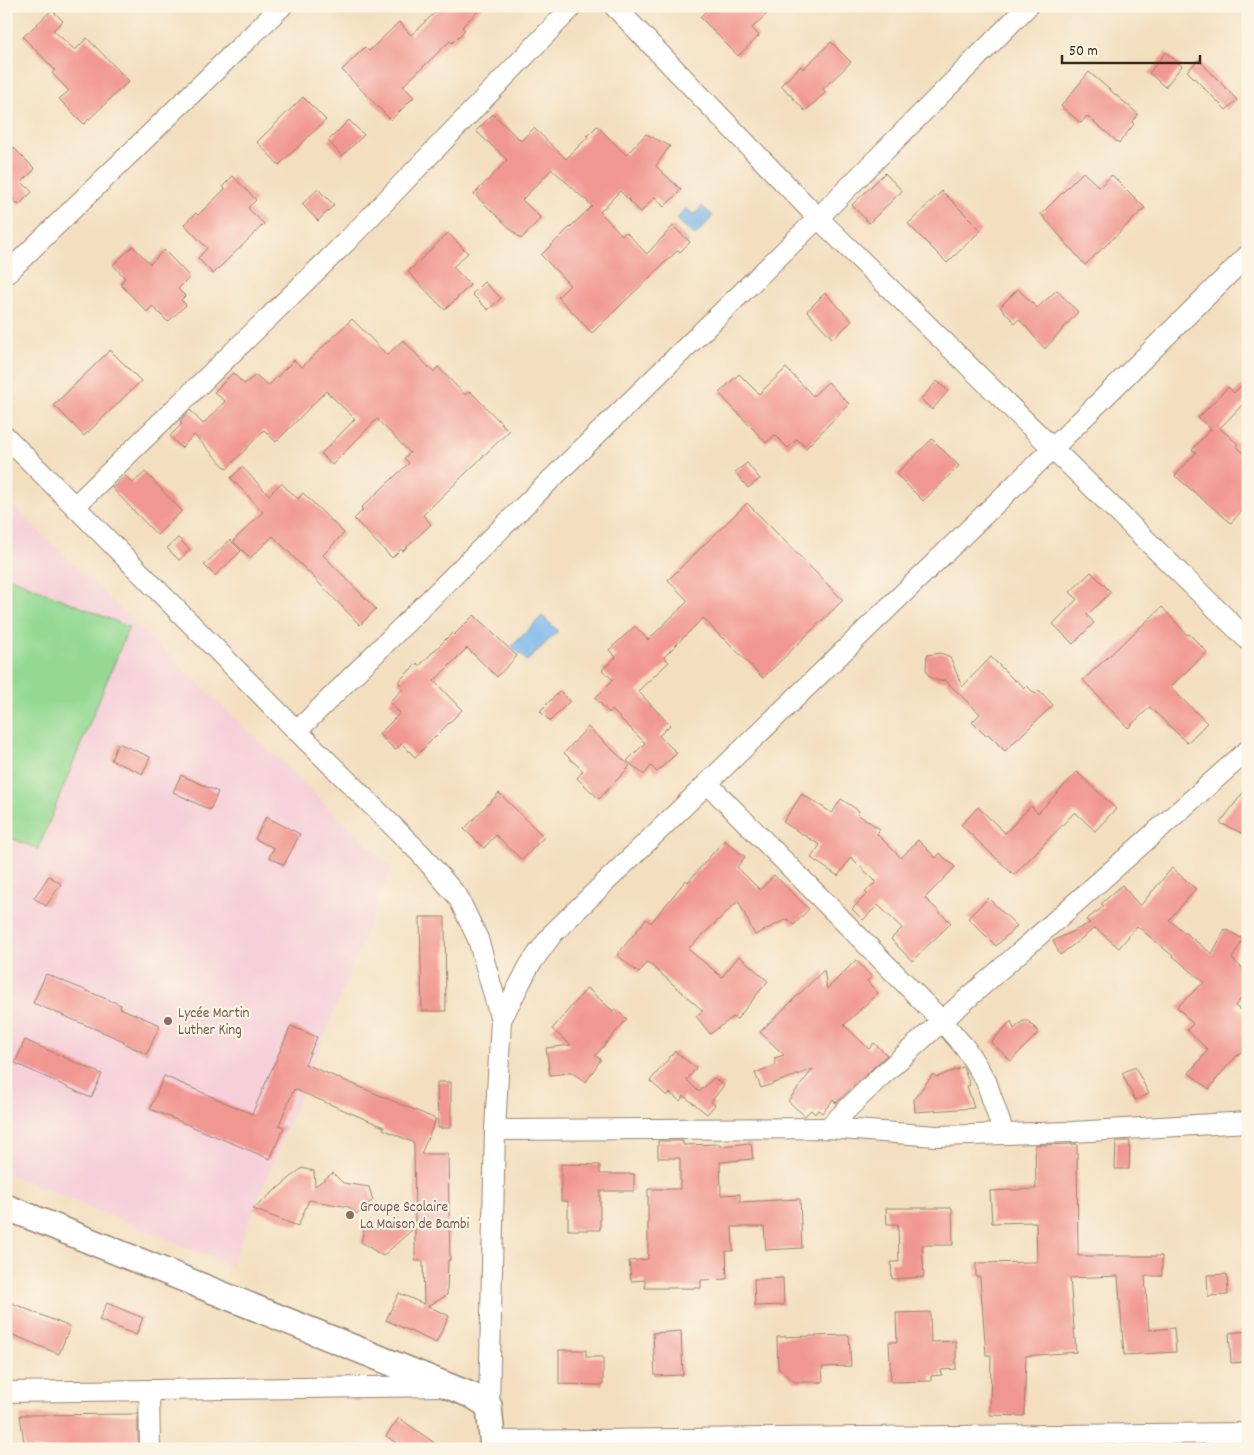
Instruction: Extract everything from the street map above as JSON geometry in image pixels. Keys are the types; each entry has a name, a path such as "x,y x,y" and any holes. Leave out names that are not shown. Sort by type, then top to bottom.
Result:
{"street":[{"path":"6,274 282,6"},
{"path":"75,506 346,241 573,6"},
{"path":"614,6 818,218 1248,640"},
{"path":"297,731 818,218 1028,6"},
{"path":"501,1020 529,966 554,932 1053,448 1248,255"},
{"path":"6,437 420,853 458,897 478,939 501,1020 495,1130 489,1406 493,1445 1248,1433"},
{"path":"828,1128 879,1078 942,1021 1248,750"},
{"path":"707,784 942,1021 966,1049 986,1081 1004,1134"},
{"path":"495,1130 828,1128 936,1136 1248,1122"},
{"path":"6,1207 449,1386 473,1396 489,1406"},
{"path":"6,1392 449,1386"},
{"path":"149,1391 150,1449"}],"shaded area":[{"name":"Lycée Martin Luther King","path":"6,500 392,868 231,1266 6,1173"}],"green space":[{"path":"6,576 129,627 38,849 6,836"}],"water":[{"path":"702,206 713,216 695,236 677,219 686,208 694,215"},
{"path":"542,616 558,631 527,661 512,646"}],"building":[{"path":"442,6 483,6 462,27 465,30 452,43 450,41 403,86 414,97 391,120 342,70 365,47 369,51 399,22 411,35"},
{"path":"711,6 775,6 752,28 759,36 738,56 700,17"},
{"path":"52,10 63,21 53,30 75,50 87,38 129,81 84,124 59,99 69,91 52,73 55,70 23,37"},
{"path":"831,42 851,62 823,89 826,92 805,111 781,85 801,66 803,69"},
{"path":"1166,52 1182,66 1165,87 1149,73"},
{"path":"1199,60 1237,100 1226,110 1187,71"},
{"path":"1089,72 1138,114 1132,122 1134,124 1119,143 1087,116 1081,123 1061,106"},
{"path":"303,97 326,120 279,165 257,142"},
{"path":"493,114 521,141 534,128 566,159 597,126 626,155 646,134 670,146 656,166 681,190 664,207 655,197 641,212 620,191 600,212 622,235 626,232 647,254 673,226 690,242 680,252 678,250 592,333 558,297 570,285 541,255 592,206 552,169 522,200 541,218 521,239 474,194 507,160 476,131"},
{"path":"349,120 364,135 342,156 328,141"},
{"path":"6,140 35,169 22,182 32,192 19,205 9,195 6,198"},
{"path":"1083,172 1099,187 1112,175 1145,208 1085,265 1041,214"},
{"path":"885,173 902,191 869,223 852,205"},
{"path":"233,176 256,200 248,208 264,224 213,274 198,258 207,248 184,224 196,213 198,215 225,189 223,186"},
{"path":"318,189 334,205 318,221 302,204"},
{"path":"942,191 981,230 947,263 908,224"},
{"path":"448,233 468,253 453,267 470,285 445,310 408,272"},
{"path":"133,246 150,264 164,250 190,277 178,289 185,296 181,300 186,305 168,322 152,306 147,312 120,284 125,278 113,265"},
{"path":"484,282 501,298 488,310 472,294"},
{"path":"1018,289 1037,308 1057,290 1078,312 1045,349 1019,319 1015,323 1000,307"},
{"path":"825,293 852,321 833,339 807,311"},
{"path":"352,319 387,355 403,340 433,372 438,367 465,395 470,391 509,431 423,515 431,524 403,551 401,549 392,558 354,519 363,510 361,508 409,463 404,458 410,453 377,419 332,465 321,454 355,419 326,391 276,442 264,430 227,469 194,435 181,448 170,436 182,424 180,421 190,410 203,424 225,401 214,392 233,373 244,384 256,375 268,386 294,360 302,367"},
{"path":"110,350 141,381 84,436 54,405"},
{"path":"786,368 813,396 828,382 849,404 806,448 797,439 788,448 775,435 766,443 719,393 739,374 759,394"},
{"path":"1248,379 1248,399 1220,428 1248,456 1248,504 1231,523 1175,476 1196,452 1192,450 1211,429 1198,418 1228,387 1234,393"},
{"path":"937,381 948,391 932,410 921,399"},
{"path":"932,439 959,466 923,501 896,474"},
{"path":"747,463 760,479 748,488 735,472"},
{"path":"242,467 269,495 281,483 298,499 303,493 344,533 323,555 376,609 360,625 273,536 250,558 233,541 263,512 231,478"},
{"path":"145,472 182,511 157,535 112,488 125,476 133,483"},
{"path":"747,503 843,600 763,678 703,618 664,657 669,662 638,691 670,725 659,736 677,753 657,772 651,766 644,775 627,761 645,743 612,710 609,713 595,698 613,680 602,670 616,657 609,650 635,626 648,640 688,601 668,580"},
{"path":"178,538 190,550 179,560 167,548"},
{"path":"230,540 241,551 215,576 204,565"},
{"path":"1091,572 1111,592 1087,615 1094,623 1073,644 1053,624 1077,599 1070,592"},
{"path":"1162,607 1187,635 1189,634 1207,652 1170,687 1207,723 1187,743 1150,707 1128,728 1083,680"},
{"path":"474,615 517,656 497,677 467,648 434,681 462,710 415,757 402,744 395,750 379,734 400,713 389,702 404,688 398,682 417,663 419,666 452,633 454,635"},
{"path":"940,653 951,659 962,687 991,657 1015,681 1025,688 1027,686 1035,694 1039,690 1053,705 1005,751 988,734 986,736 972,722 980,714 945,680 939,681 928,675 926,669 927,655"},
{"path":"560,691 570,701 550,721 540,711"},
{"path":"588,727 630,766 599,799 577,778 583,771 564,753"},
{"path":"118,743 150,757 143,774 111,760"},
{"path":"1077,772 1116,809 1095,831 1075,812 1014,875 961,825 978,807 1005,833 1031,806 1038,813"},
{"path":"181,775 218,792 210,810 173,792"},
{"path":"1248,786 1248,836 1220,823"},
{"path":"499,793 544,837 522,860 496,835 484,848 464,829"},
{"path":"802,794 832,813 841,799 859,811 857,814 880,829 877,834 901,858 918,840 936,858 940,853 955,867 925,898 951,923 912,961 891,939 902,928 878,905 863,920 852,909 867,894 865,892 876,882 851,857 838,876 811,858 820,845 783,822"},
{"path":"266,817 300,834 284,865 269,857 274,848 255,839"},
{"path":"724,840 745,857 737,867 760,890 774,875 809,909 794,925 787,919 755,935 738,901 688,949 722,977 739,956 768,981 737,1019 733,1017 710,1034 696,1016 703,1011 666,978 647,962 639,973 617,955 646,919 651,923 686,880 688,882"},
{"path":"1172,868 1196,889 1169,920 1212,954 1225,929 1243,939 1232,959 1248,973 1248,990 1235,1006 1248,1016 1248,1045 1228,1065 1209,1089 1189,1073 1208,1050 1187,1030 1193,1024 1177,1007 1204,982 1137,926 1119,948 1095,928 1060,955 1053,941 1090,923 1086,920 1104,906 1101,904 1122,885 1140,906"},
{"path":"49,876 61,884 46,906 34,898"},
{"path":"988,898 1017,926 996,946 968,918"},
{"path":"420,917 445,917 446,1011 422,1011"},
{"path":"856,960 872,977 867,981 878,993 844,1025 869,1049 874,1043 887,1055 836,1103 833,1100 822,1113 818,1110 815,1114 811,1110 805,1116 788,1101 813,1069 761,1088 755,1073 776,1065 774,1058 784,1055 760,1032 824,970 827,989"},
{"path":"46,974 121,1005 120,1008 160,1025 147,1054 123,1043 124,1041 33,1003"},
{"path":"587,988 613,1011 615,1009 627,1019 595,1056 601,1059 586,1082 569,1071 569,1073 550,1075 546,1048 571,1045 552,1029"},
{"path":"1011,1021 1014,1029 1023,1021 1028,1021 1039,1032 1011,1061 991,1042"},
{"path":"291,1026 317,1037 305,1064 436,1119 421,1154 448,1154 450,1260 448,1260 447,1295 428,1306 449,1316 436,1343 386,1320 399,1293 424,1304 423,1261 415,1261 415,1227 383,1256 361,1242 364,1229 415,1225 414,1143 383,1129 384,1127 294,1089 279,1125 284,1127 270,1159 150,1109 164,1076 252,1114"},
{"path":"25,1040 102,1074 91,1098 15,1063"},
{"path":"675,1051 696,1068 687,1080 699,1092 714,1078 724,1085 711,1102 715,1105 707,1114 684,1096 680,1101 670,1093 667,1096 650,1081"},
{"path":"963,1067 970,1085 967,1086 974,1108 915,1112 914,1099 933,1074 937,1077"},
{"path":"1135,1067 1149,1094 1135,1100 1122,1073"},
{"path":"437,1082 451,1082 451,1128 438,1128"},
{"path":"658,1141 683,1141 683,1145 719,1144 719,1146 751,1143 753,1159 720,1162 721,1195 740,1194 740,1202 800,1199 802,1248 766,1250 764,1227 732,1227 733,1251 726,1251 727,1279 701,1280 701,1288 645,1288 645,1280 631,1281 629,1261 648,1259 648,1189 680,1189 680,1158 658,1158"},
{"path":"1116,1141 1130,1141 1129,1169 1115,1169"},
{"path":"1077,1144 1078,1256 1162,1256 1162,1276 1145,1276 1149,1330 1174,1328 1176,1352 1124,1355 1118,1276 1070,1278 1076,1352 1026,1356 1024,1416 990,1415 991,1355 986,1355 980,1277 976,1277 976,1263 1037,1262 1036,1222 992,1223 990,1191 1036,1189 1035,1145"},
{"path":"561,1164 600,1165 600,1174 634,1174 634,1191 600,1191 600,1230 568,1230 568,1201 561,1201"},
{"path":"302,1168 314,1171 315,1186 333,1173 343,1183 369,1187 373,1200 357,1214 349,1207 309,1200 298,1226 253,1209"},
{"path":"886,1208 952,1208 953,1245 922,1245 924,1277 892,1279 891,1262 899,1262 898,1224 887,1224"},
{"path":"1227,1274 1228,1295 1208,1296 1207,1275"},
{"path":"783,1278 784,1305 755,1306 754,1279"},
{"path":"12,1303 70,1327 59,1354 6,1332 6,1317"},
{"path":"107,1303 143,1318 136,1335 99,1320"},
{"path":"930,1312 931,1342 956,1341 956,1369 941,1370 942,1375 931,1376 931,1381 891,1382 889,1342 897,1342 896,1313"},
{"path":"681,1331 683,1375 655,1376 653,1333"},
{"path":"1248,1331 1248,1362 1231,1363 1229,1333"},
{"path":"849,1335 851,1366 822,1367 823,1382 795,1382 778,1368 777,1337"},
{"path":"559,1350 586,1350 586,1357 603,1357 603,1385 559,1384"},
{"path":"138,1414 138,1449 25,1449 20,1415"},
{"path":"399,1418 443,1449 404,1449 386,1436"}],"place":[{"name":"Lycée Martin Luther King","path":"168,1021"},
{"name":"Groupe Scolaire La Maison de Bambi","path":"350,1215"}]}
